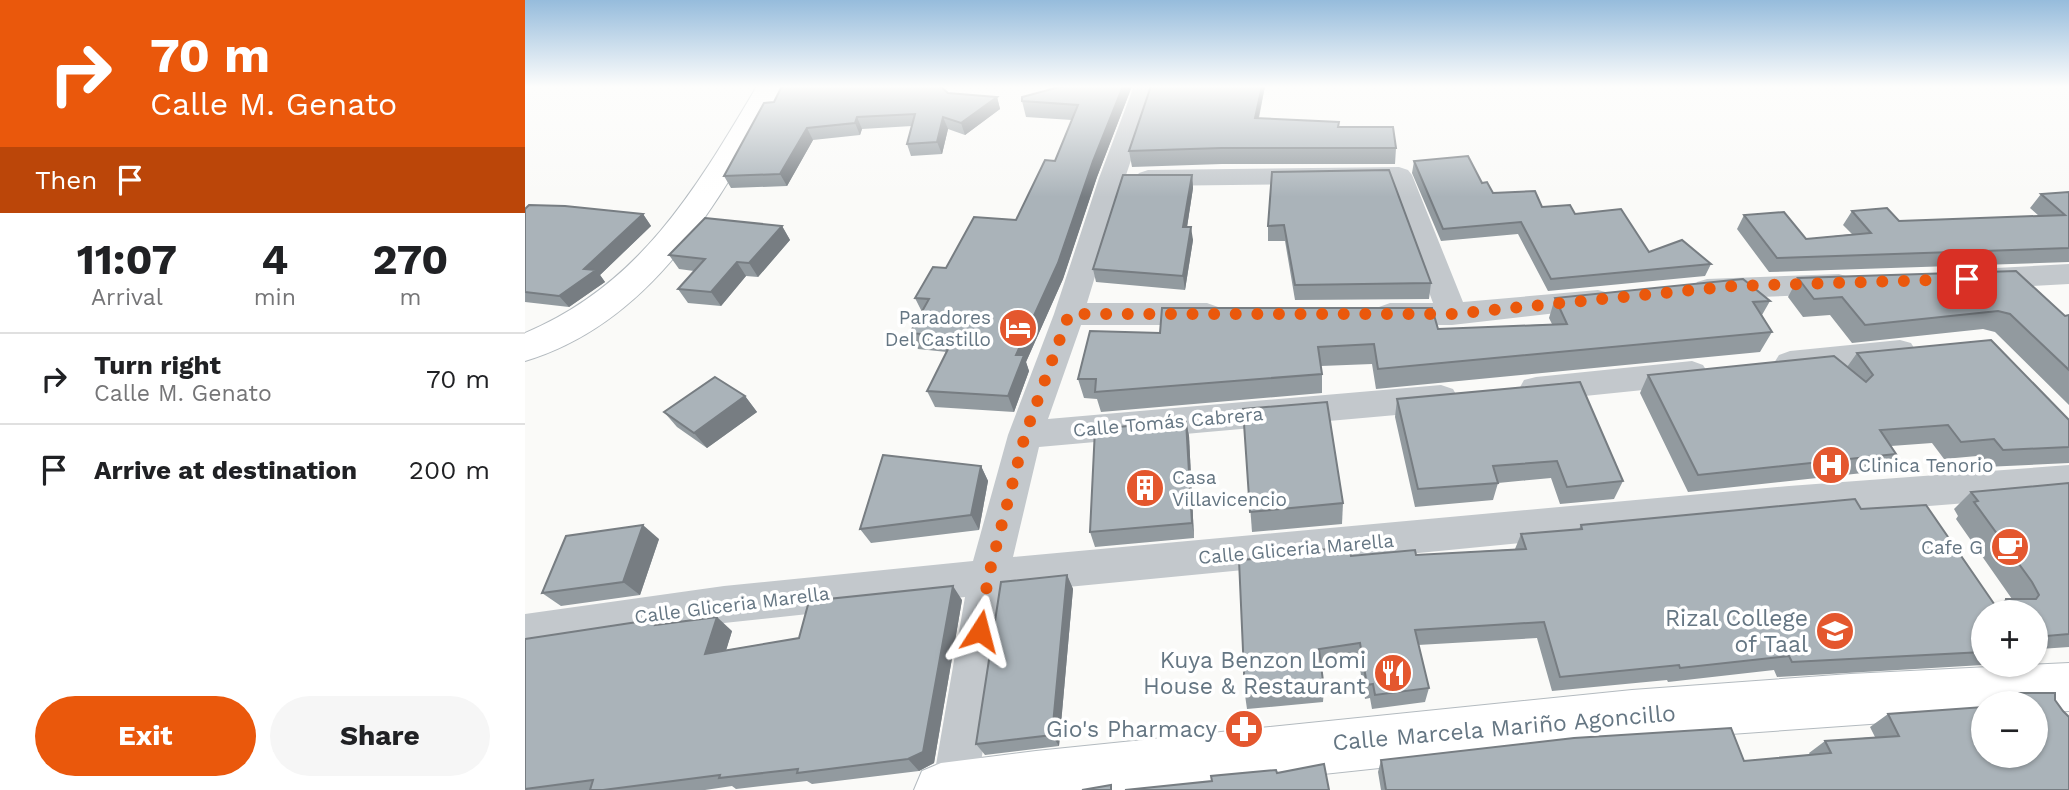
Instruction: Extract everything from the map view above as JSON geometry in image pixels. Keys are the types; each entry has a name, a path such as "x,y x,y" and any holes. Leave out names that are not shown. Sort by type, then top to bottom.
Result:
{"main road":[{"path":"525,348 589,317 632,283 697,210 748,123"},
{"name":"Calle Marcela Mariño Agoncillo","path":"948,789 1359,741 1624,716 1824,700 2054,690"}],"street":[{"path":"948,789 988,578 1025,435 1069,314 1132,123"},
{"path":"1112,178 1399,175 1452,314"},
{"path":"1944,280 2069,274"},
{"path":"1680,292 1734,286 1864,283"},
{"path":"1356,314 1452,314 1626,297"},
{"path":"1069,314 1233,314"},
{"path":"1762,366 1927,349"},
{"path":"1513,392 1720,370"},
{"name":"Calle Tomás Cabrera","path":"1025,435 1471,396"},
{"name":"Calle Gliceria Marella","path":"525,633 830,592 1911,489 2069,480"},
{"path":"1911,489 1934,523"}],"building":[{"path":"753,123 855,123 807,128 780,174 724,176"},
{"path":"913,123 942,123 937,142 907,144"},
{"path":"1071,123 1108,123 1058,263 1016,355 1024,355 1008,396 927,391 954,337 910,333 929,299 915,298 933,267 946,268 974,217 1016,220 1045,160 1055,161"},
{"path":"1139,123 1339,123 1338,127 1393,127 1396,148 1221,148 1129,151"},
{"path":"1468,156 1482,183 1487,182 1493,193 1535,191 1542,207 1570,205 1575,214 1621,209 1649,252 1682,240 1711,264 1551,279 1521,222 1443,229 1414,161"},
{"path":"1389,170 1431,283 1295,285 1284,225 1268,226 1272,172"},
{"path":"1123,175 1192,175 1183,227 1191,227 1183,276 1093,269"},
{"path":"2069,192 2069,248 1777,258 1744,215 1784,212 1806,239 1871,233 1852,211 1887,208 1899,221 2065,215 2041,194"},
{"path":"529,205 643,214 584,269 596,270 559,296 525,292 525,209"},
{"path":"705,218 782,226 749,263 737,262 711,292 678,289 705,259 669,255"},
{"path":"2016,271 2065,316 2069,315 2069,370 2010,314 1998,311 1865,325 1842,297 1814,299 1798,278"},
{"path":"1743,279 1770,301 1753,302 1772,332 1378,369 1374,344 1318,347 1322,374 1095,392 1096,379 1078,379 1090,331 1160,333 1162,308 1432,308 1438,329 1567,324 1555,298"},
{"path":"1991,340 2069,420 2069,447 2003,450 1994,439 1961,442 1948,425 1880,430 1896,454 1698,475 1648,375 1834,356 1866,382 1873,375 1857,353"},
{"path":"715,377 745,396 694,433 664,412"},
{"path":"1580,382 1623,481 1567,487 1557,461 1493,466 1498,483 1418,489 1397,399"},
{"path":"1327,402 1343,503 1250,512 1243,409"},
{"name":"Casa Villavicencio","path":"1186,421 1192,523 1090,532 1095,429"},
{"path":"883,455 981,466 971,515 860,529"},
{"path":"2069,483 2069,634 2048,636 2048,600 2006,600 2036,599 2039,595 1974,502 1978,501 1971,492"},
{"path":"1855,499 1861,509 1926,505 1991,600 1971,600 1971,653 1792,662 1789,656 1560,677 1544,622 1415,630 1429,688 1375,695 1373,684 1367,685 1360,643 1319,649 1324,689 1245,695 1239,560 1253,559 1253,556 1349,547 1351,556 1415,550 1416,555 1526,549 1521,534 1582,529 1581,525"},
{"path":"643,525 623,582 542,593 566,536"},
{"path":"1067,575 1052,735 976,744 1001,582"},
{"path":"953,586 923,752 908,759 797,773 798,769 719,778 720,775 603,790 590,790 593,780 525,789 525,639 657,619 655,625 717,617 705,654 799,638 809,601"},
{"path":"2048,693 2055,693 2055,700 2069,717 2069,790 1386,790 1381,760 1574,738 1731,728 1744,761 1831,753 1825,741 1899,736 1888,714 1971,708 1971,768 2048,768"},
{"path":"1324,764 1329,790 1125,790 1212,781 1211,776 1276,770 1277,773"},
{"path":"1111,785 1111,790 1082,790"}],"place":[{"name":"Paradores Del Castillo","path":"1018,328"},
{"name":"Clinica Tenorio","path":"1831,465"},
{"name":"Casa Villavicencio","path":"1145,488"},
{"name":"Cafe G","path":"2010,547"},
{"name":"Rizal College of Taal","path":"1835,631"},
{"name":"Kuya Benzon Lomi House & Restaurant","path":"1393,673"},
{"name":"Gio's Pharmacy","path":"1244,729"}],"route":[{"path":"980,631 988,578 1025,435 1069,314 1452,314 1734,286 1967,279"}]}
